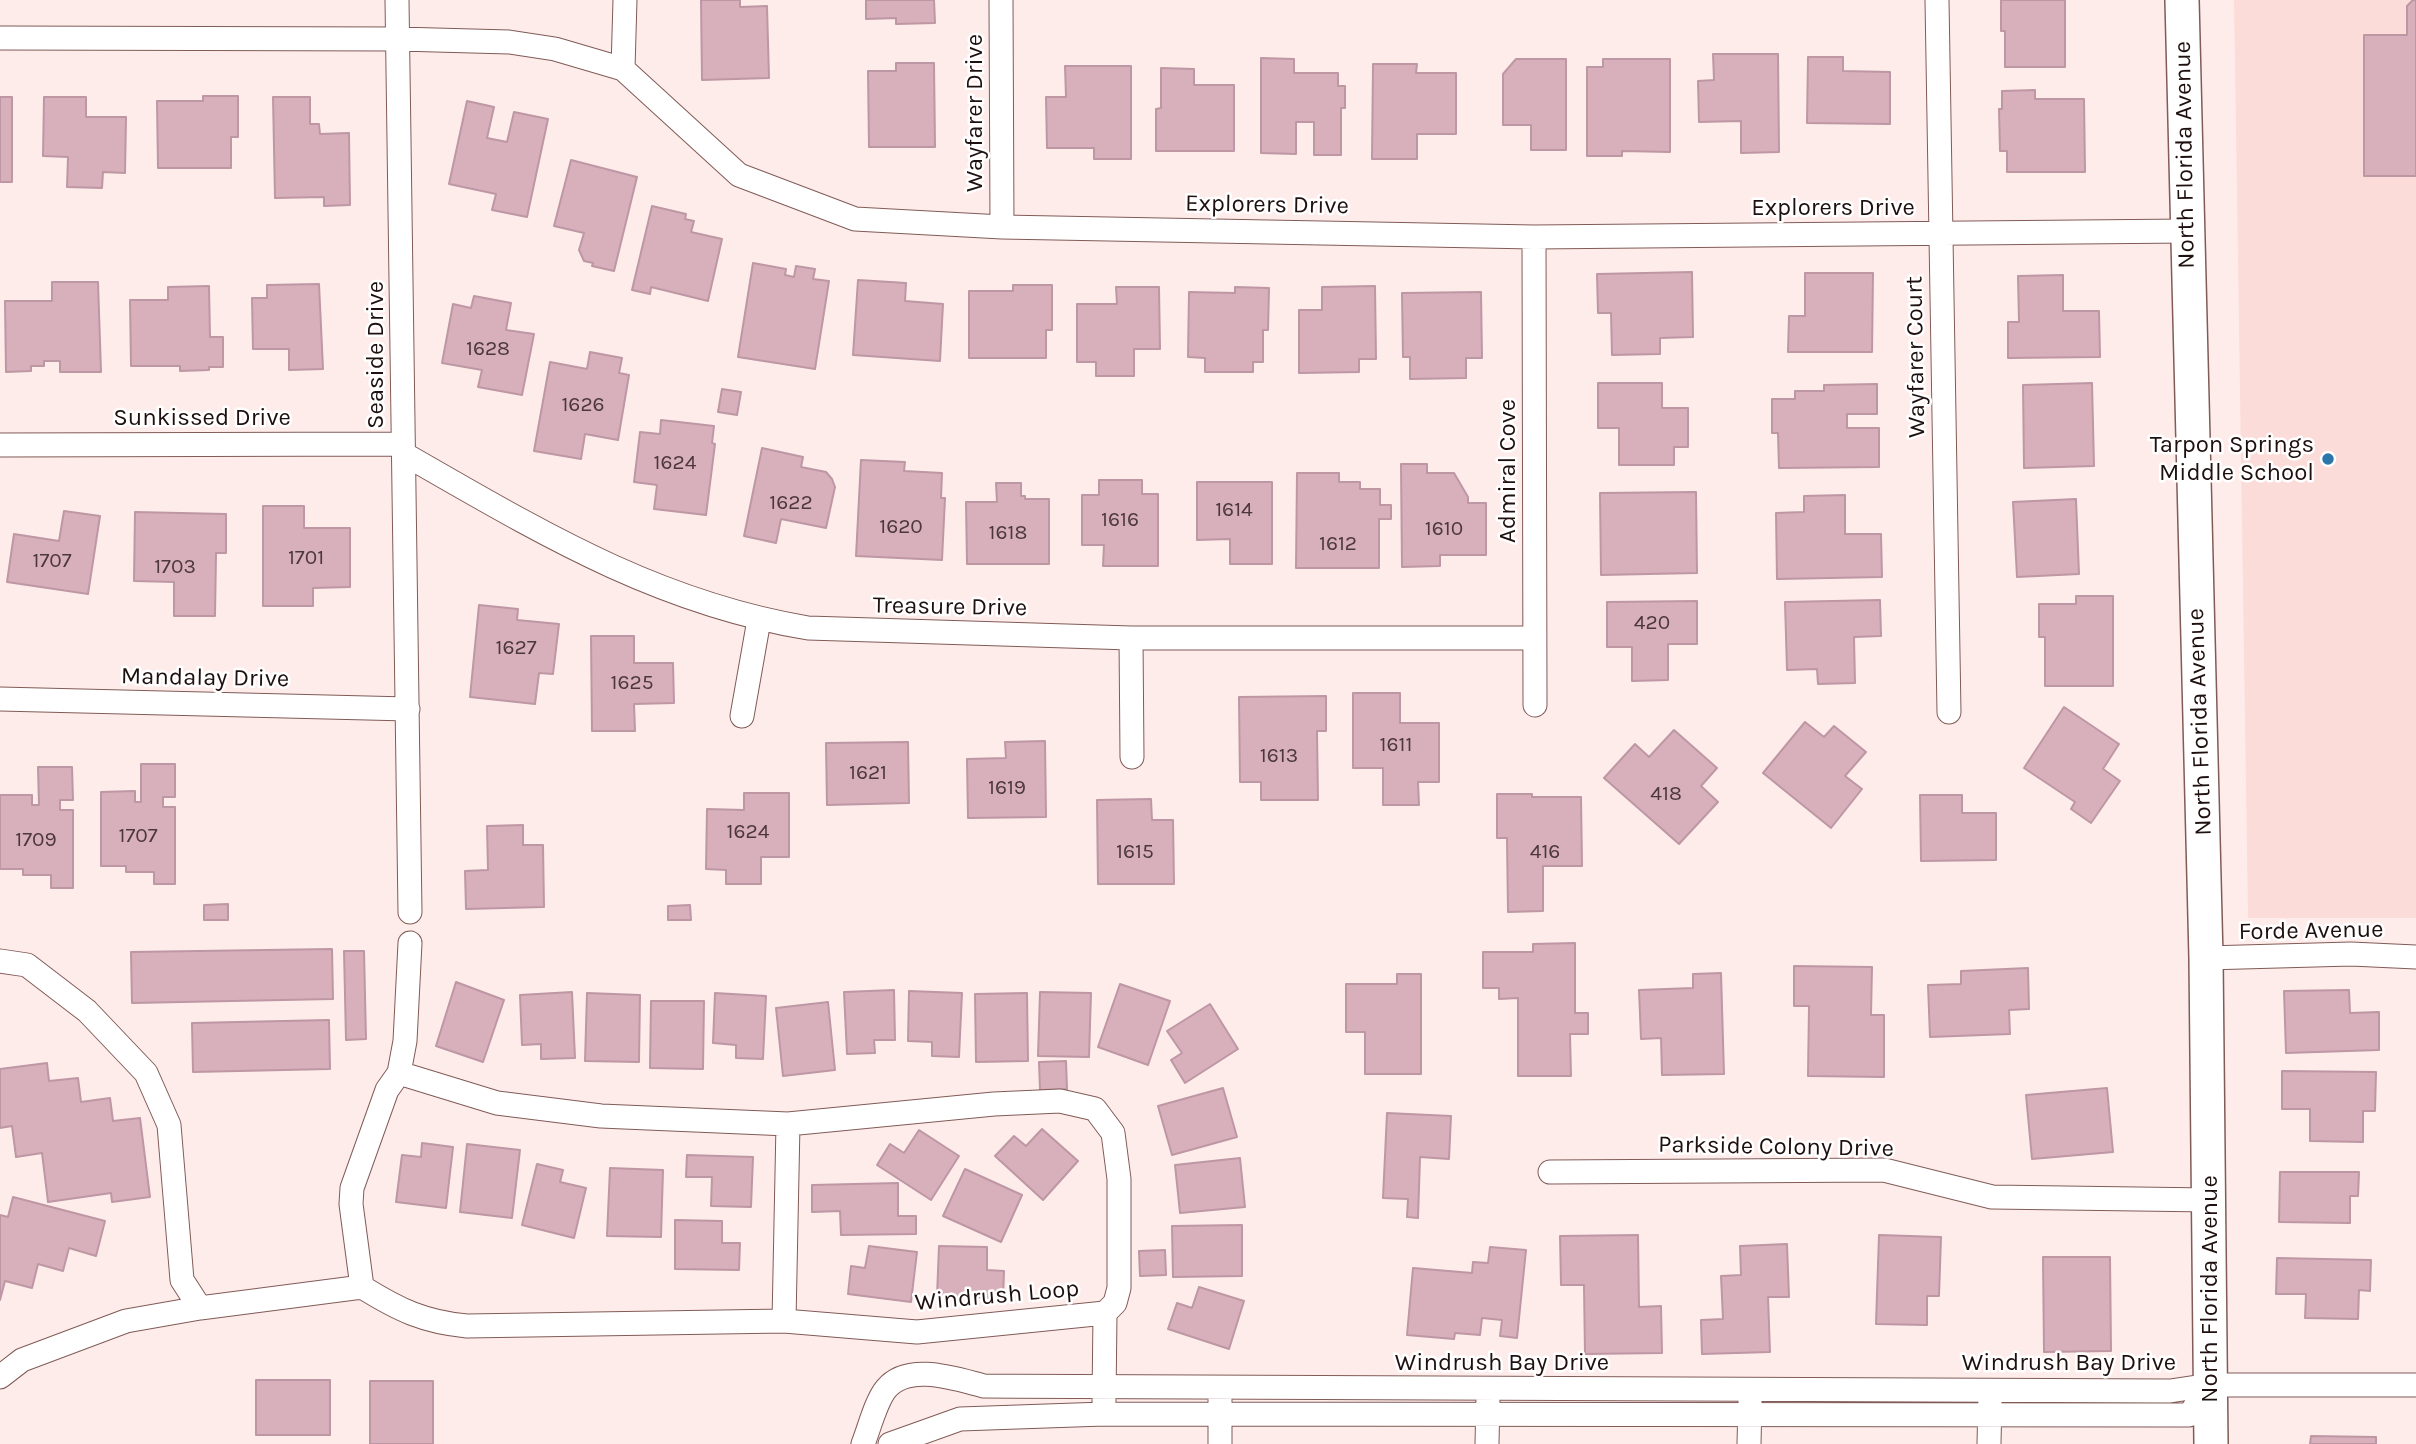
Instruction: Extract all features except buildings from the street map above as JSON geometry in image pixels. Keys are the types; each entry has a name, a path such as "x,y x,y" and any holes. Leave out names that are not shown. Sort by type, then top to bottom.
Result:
{"street":[{"name":"Seaside Drive","path":"397,0 410,912"},
{"path":"623,69 625,0"},
{"name":"Wayfarer Drive","path":"1001,0 1002,227"},
{"name":"Wayfarer Court","path":"1937,0 1948,712"},
{"name":"North Florida Avenue","path":"2182,0 2206,958 2211,1444"},
{"name":"Explorers Drive","path":"0,38 399,39 509,42 555,49 623,69 739,175 855,219 1002,227 1534,237 2187,230"},
{"name":"Admiral Cove","path":"1534,237 1535,705"},
{"name":"Sunkissed Drive","path":"0,445 404,449"},
{"name":"Treasure Drive","path":"404,449 559,542 600,562 685,596 759,620 839,631 1130,638 1534,638"},
{"path":"742,716 759,620"},
{"path":"1130,638 1132,757"},
{"name":"Mandalay Drive","path":"0,699 408,709"},
{"path":"0,1377 22,1360 127,1321 200,1308 362,1287 351,1204 352,1188 387,1090 399,1073 405,1041 410,943"},
{"name":"Forde Avenue","path":"2206,958 2351,954 2416,957"},
{"path":"0,961 27,965 88,1011 146,1073 169,1125 182,1280 200,1308"},
{"name":"Windrush Loop","path":"362,1287 396,1308 438,1323 467,1326 784,1321 917,1332 1105,1313 1115,1303 1119,1288 1119,1179 1112,1133 1096,1109 1060,1101 1007,1103 788,1124 601,1116 497,1103 399,1073"},
{"path":"784,1321 788,1124"},
{"name":"Parkside Colony Drive","path":"1550,1172 1884,1170 1992,1197 2210,1200"},
{"path":"1104,1414 1105,1313"},
{"name":"Windrush Bay Drive","path":"863,1444 885,1390 898,1378 933,1374 984,1386 2170,1391 2210,1385"},
{"path":"957,1380 960,1419"},
{"path":"2210,1385 2416,1385"},
{"name":"Windrush Bay Drive","path":"890,1444 960,1419 1104,1414 2189,1415 2210,1385"},
{"path":"1220,1388 1220,1444"},
{"path":"1749,1444 1750,1388"},
{"path":"1487,1444 1489,1389"},
{"path":"1989,1444 1991,1390"}],"shaded area":[{"name":"Tarpon Springs Middle School","path":"2234,0 2416,0 2416,918 2248,918"}],"place":[{"name":"Tarpon Springs Middle School","path":"2328,459"}]}
